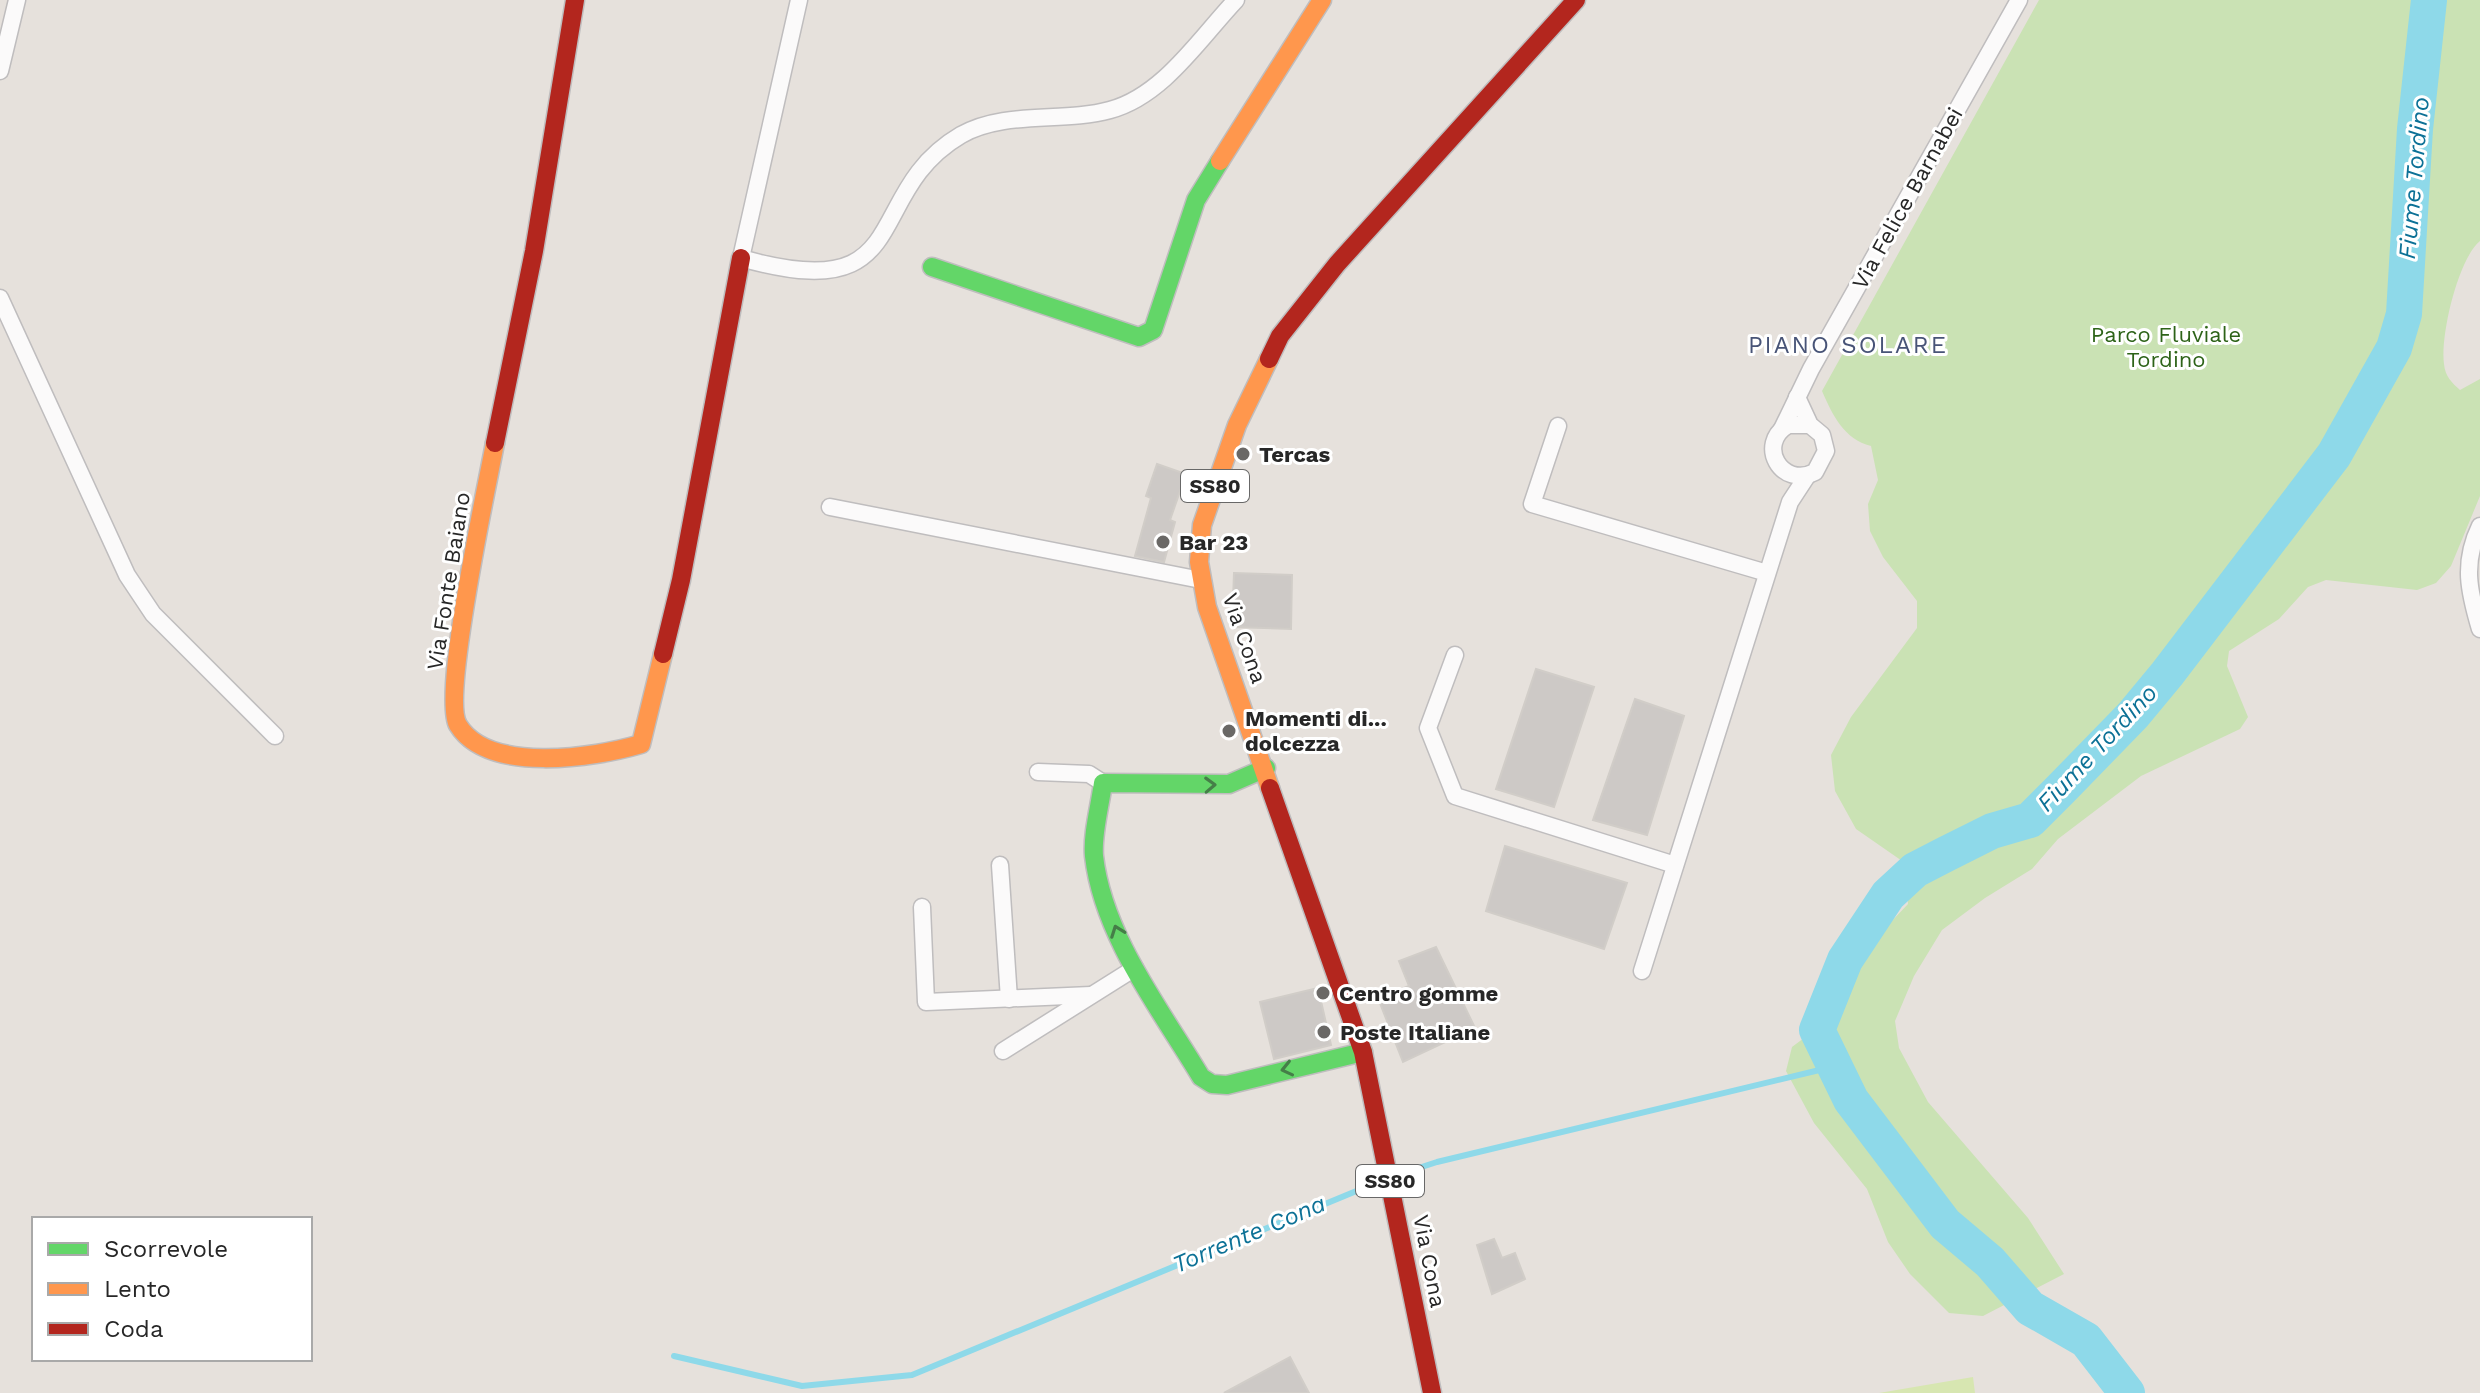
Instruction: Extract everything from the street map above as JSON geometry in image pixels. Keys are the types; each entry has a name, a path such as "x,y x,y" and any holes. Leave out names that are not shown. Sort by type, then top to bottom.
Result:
{"street":[{"path":"0,71 17,0"},
{"name":"Via Fonte Baiano","path":"575,0 534,251 516,329 456,655 456,722 473,744 496,753 547,758 617,751 641,744 681,580 741,258 799,0"},
{"path":"741,258 807,272 831,270 855,261 874,248 927,162 964,133 985,126 1108,111 1129,104 1169,72 1236,0"},
{"path":"932,267 1139,337 1146,336 1153,330 1196,200 1322,0"},
{"name":"Via Cona","path":"1432,1393 1365,1060 1201,580 1202,525 1237,425 1280,336 1337,264 1576,0"},
{"name":"Via Felice Barnabei","path":"1782,429 2019,0"},
{"path":"0,298 127,575 163,626 275,736"},
{"path":"1642,971 1790,502 1807,476 1821,466 1826,451 1822,435 1810,425 1797,397"},
{"path":"1807,476 1787,474 1780,469 1772,453 1776,436 1782,429 1795,423 1810,425"},
{"path":"1558,426 1532,504 1767,573"},
{"path":"1787,474 1790,502"},
{"path":"830,507 1201,580"},
{"path":"2480,526 2470,548 2467,587 2480,629"},
{"path":"1455,655 1428,728 1455,796 1675,865"},
{"path":"1038,772 1089,774 1103,783 1229,784 1266,768"},
{"path":"1103,783 1095,864 1123,946 1164,1011 1194,1069 1212,1084 1227,1085 1365,1060"},
{"path":"1000,865 1009,999"},
{"path":"922,907 926,1002 1091,995"},
{"path":"1003,1051 1135,968"}],"green space":[{"name":"Parco Fluviale Tordino","path":"2039,0 2480,0 2480,241 2472,250 2458,280 2443,351 2446,372 2460,390 2480,379 2480,496 2451,566 2436,583 2417,590 2326,580 2308,587 2279,619 2229,651 2227,666 2248,717 2240,729 2141,776 2058,839 2032,869 1942,930 1914,976 1895,1021 1899,1048 1928,1102 2028,1218 2064,1274 1983,1316 1949,1313 1910,1274 1888,1242 1867,1189 1814,1123 1786,1071 1792,1047 1840,1011 1872,942 1908,904 1905,863 1856,829 1835,791 1831,755 1851,717 1917,628 1917,601 1883,557 1870,531 1868,504 1878,480 1871,446 1847,432 1835,418 1822,391"},
{"path":"1973,1377 1975,1393 1879,1393"}],"building":[{"path":"1157,464 1186,474 1170,520 1175,522 1164,562 1135,556 1151,498 1146,496"},
{"path":"1234,573 1292,575 1291,629 1232,627"},
{"path":"1536,669 1594,687 1554,807 1496,789"},
{"path":"1635,699 1684,716 1647,835 1593,820"},
{"path":"1505,846 1627,883 1604,949 1486,911"},
{"path":"1436,947 1475,1028 1403,1062 1378,998 1409,986 1399,961"},
{"path":"1318,988 1331,1045 1274,1059 1260,1002"},
{"path":"1494,1239 1502,1258 1515,1253 1525,1279 1492,1294 1477,1245"},
{"path":"1290,1357 1309,1393 1224,1393"}],"waterway":[{"name":"Fiume Tordino","path":"2127,1393 2086,1340 2030,1308 1990,1262 1945,1224 1851,1100 1817,1030 1845,960 1888,895 1915,870 1992,831 2030,820 2133,715 2334,455 2394,348 2404,314 2415,129 2429,0"},
{"name":"Torrente Cona","path":"1394,1176 1437,1162 1832,1067"},
{"name":"Torrente Cona","path":"674,1356 802,1386 912,1375 1383,1180"}],"traffic: fast":[{"path":"932,267 1139,337 1153,330 1196,200 1220,161"},
{"path":"1266,768 1229,784 1103,783 1094,856 1109,915 1152,999 1201,1077 1212,1084 1227,1085 1363,1052"}],"traffic: slow":[{"path":"1220,161 1322,0"},
{"path":"1269,359 1237,425 1202,525 1199,562 1207,607 1270,788"},
{"path":"495,443 460,635 454,706 458,725 473,740 493,751 517,756 570,757 641,744 663,654"}],"traffic: jam":[{"path":"495,443 534,251 575,0"},
{"path":"1269,359 1280,336 1337,264 1576,0"},
{"path":"663,654 681,580 741,258"},
{"path":"1270,788 1363,1052 1432,1393"}],"place":[{"name":"Tercas","path":"1243,454"},
{"name":"Bar 23","path":"1163,542"},
{"name":"Momenti di... dolcezza","path":"1229,731"},
{"name":"Centro gomme","path":"1323,993"},
{"name":"Poste Italiane","path":"1324,1032"}],"district":[{"name":"PIANO SOLARE","path":"1848,345"}]}
